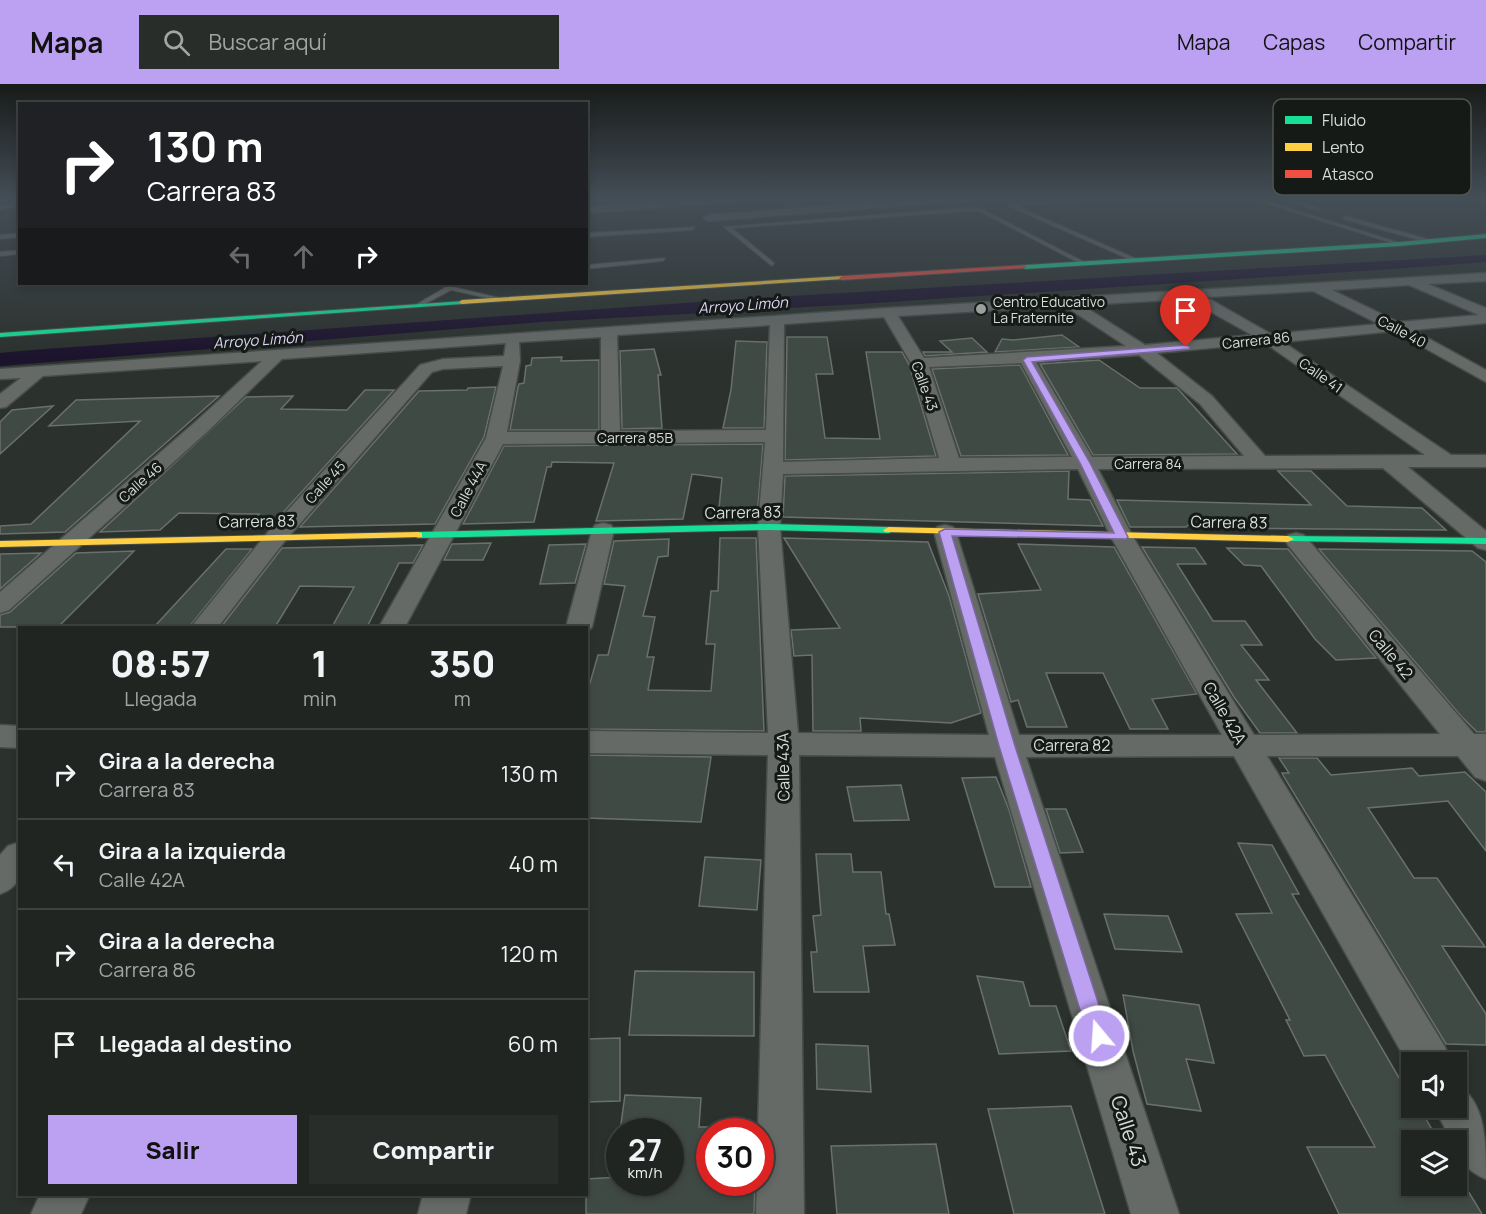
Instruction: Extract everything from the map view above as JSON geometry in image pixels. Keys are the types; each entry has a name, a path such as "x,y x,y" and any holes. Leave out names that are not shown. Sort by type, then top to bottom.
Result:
{"street":[{"path":"0,335 503,299 1288,251"},
{"path":"0,374 888,312 1486,277"},
{"path":"1411,282 1486,313"},
{"name":"Calle 40","path":"1315,288 1395,326 1486,377"},
{"name":"Calle 41","path":"1192,295 1269,339 1446,461"},
{"path":"1070,303 1144,351 1206,400 1259,462"},
{"name":"Calle 43","path":"888,312 919,363 951,464"},
{"name":"Carrera 86","path":"919,363 1027,360 1144,351 1486,319"},
{"name":"Calle 43A","path":"777,320 775,436 769,527 784,744 780,1214"},
{"path":"609,332 611,437"},
{"name":"Calle 44A","path":"393,626 496,438 512,361 513,339"},
{"name":"Calle 46","path":"0,604 200,428 277,355"},
{"name":"Calle 42A","path":"1027,360 1085,463 1122,537 1424,1052"},
{"name":"Calle 45","path":"205,626 276,537 426,368 443,364 512,361"},
{"path":"0,403 38,372"},
{"name":"Carrera 85B","path":"496,438 775,436"},
{"name":"Carrera 84","path":"773,468 951,464 1486,461"},
{"path":"1389,462 1485,542"},
{"name":"Carrera 83","path":"0,544 769,527 1122,537 1485,542"},
{"path":"579,626 603,531"},
{"name":"Calle 43","path":"945,532 1007,746 1155,1214"},
{"name":"Calle 42","path":"1296,540 1476,745 1486,769"},
{"path":"0,736 18,737"},
{"name":"Carrera 82","path":"588,742 1007,746 1476,745"},
{"path":"0,879 18,858"},
{"path":"1463,1118 1486,1156"},
{"path":"55,1214 65,1196"},
{"path":"442,1214 446,1196"}],"lane":[{"path":"756,251 772,264"},
{"path":"1059,251 1083,263"},
{"path":"1114,251 1135,260"},
{"path":"0,254 18,252"},
{"path":"588,267 663,259"},
{"path":"419,305 449,286 503,299"}],"water":[{"name":"Arroyo Limón","path":"1486,255 1486,262 1407,268 542,322 0,366 0,353 32,350 740,299"}],"building":[{"path":"1062,335 1079,347 995,352 1002,339"},
{"path":"787,337 827,337 833,374 816,374 825,438 880,439 866,352 902,352 909,364 936,456 785,460"},
{"path":"972,338 987,352 925,356 923,352 952,352 940,341"},
{"path":"736,341 767,342 764,428 723,428 731,390"},
{"path":"654,349 661,375 658,375 662,428 622,429 620,351"},
{"path":"562,357 561,361 599,360 599,430 510,430 518,387 519,384 524,383 526,366 531,365 532,358"},
{"path":"1099,360 1140,388 1177,388 1237,454 1093,455 1040,364"},
{"path":"1020,365 1068,455 961,456 932,369"},
{"path":"496,387 484,437 435,524 300,527 419,391"},
{"path":"365,390 394,390 269,528 246,528 259,514 179,513 160,530 100,532 246,397 293,396 281,409 347,410"},
{"path":"219,396 65,532 0,534 0,526 31,524 140,421 49,426 76,400"},
{"path":"53,406 0,454 0,422 12,410"},
{"path":"763,444 757,517 718,518 722,478 692,474 683,519 596,521 614,463 552,462 551,467 547,467 534,522 463,524 504,446"},
{"path":"1069,471 1068,499 1090,500 1103,526 783,517 785,476"},
{"path":"1278,471 1311,471 1347,506 1422,508 1446,530 1207,528 1197,518 1186,527 1130,527 1117,500 1311,505"},
{"path":"720,538 756,538 764,731 588,729 588,690 598,655 608,655 625,586 604,584 614,541 669,539 668,556 658,557 643,616 655,617 647,657 654,657 648,690 711,691 715,644 706,644 711,591 718,591"},
{"path":"784,538 928,542 949,596 981,713 951,723 860,718 861,731 813,731 812,655 794,656 791,630 840,628"},
{"path":"491,543 483,560 444,560 452,544"},
{"path":"586,544 575,583 540,584 549,545"},
{"path":"1018,544 1114,547 1197,694 1152,699 1168,729 1130,729 1103,673 1046,673 1067,727 1027,727 1018,700 1011,702 978,594 1041,590"},
{"path":"423,545 413,563 399,563 368,626 333,626 354,587 300,586 276,626 222,626 282,548"},
{"path":"1142,547 1195,548 1206,564 1177,564 1213,621 1245,621 1262,645 1241,645 1269,680 1256,680 1297,733 1260,733 1234,697"},
{"path":"1227,548 1288,549 1376,658 1336,660 1315,639 1261,566 1244,565"},
{"path":"226,549 252,549 190,626 155,626"},
{"path":"1319,549 1472,551 1486,562 1486,732 1477,732 1461,716"},
{"path":"134,551 59,626 0,627 0,615 10,612 76,553"},
{"path":"41,553 0,589 0,554"},
{"path":"588,755 711,757 701,822 588,818"},
{"path":"1279,758 1317,758 1331,775 1412,768 1419,776 1465,772 1486,792 1486,851 1448,801 1368,808 1414,878 1437,878 1485,947 1442,946 1486,1014 1486,1045 1446,1044 1284,777 1282,773 1289,773"},
{"path":"996,777 1009,810 1031,887 995,887 962,778"},
{"path":"901,785 909,820 854,821 847,787"},
{"path":"1046,809 1066,809 1083,852 1060,853"},
{"path":"1238,843 1272,845 1299,894 1292,894 1401,1081 1401,1118 1425,1118 1432,1130 1401,1130 1401,1196 1467,1196 1467,1189 1482,1214 1339,1214 1307,1147 1375,1147 1325,1055 1304,1056 1286,1020 1290,1020 1236,914 1272,913"},
{"path":"816,854 851,854 853,872 881,872 886,914 889,914 895,945 863,946 869,992 814,992 811,952 817,952 813,916 821,915"},
{"path":"705,857 761,860 757,910 699,906"},
{"path":"1104,914 1168,916 1182,952 1115,949"},
{"path":"635,971 754,972 754,1036 629,1035"},
{"path":"977,976 1023,982 1030,1006 1056,1006 1071,1051 999,1054"},
{"path":"1123,995 1199,1005 1214,1063 1186,1059 1201,1111 1147,1104 1133,1051"},
{"path":"620,1038 620,1101 588,1102 588,1039"},
{"path":"816,1044 868,1046 871,1092 817,1089"},
{"path":"625,1095 701,1098 700,1118 696,1118 696,1196 755,1196 754,1214 586,1214 588,1179 606,1178 606,1196 684,1196 684,1118 622,1118"},
{"path":"1071,1106 1105,1214 1014,1214 988,1109"},
{"path":"936,1144 949,1214 837,1214 831,1146"}],"traffic: fast":[{"path":"1025,267 1290,251"},
{"path":"0,335 462,302"},
{"path":"418,535 769,527 889,530"},
{"path":"1288,539 1486,541"}],"traffic: slow":[{"path":"462,302 842,278"},
{"path":"889,530 1288,539"},
{"path":"0,544 418,535"}],"traffic: jam":[{"path":"842,278 1025,267"}],"place":[{"name":"Centro Educativo La Fraternite","path":"981,309"}],"route":[{"path":"1099,1036 1007,746 945,532 1122,537 1085,463 1027,360 1186,347"}]}
